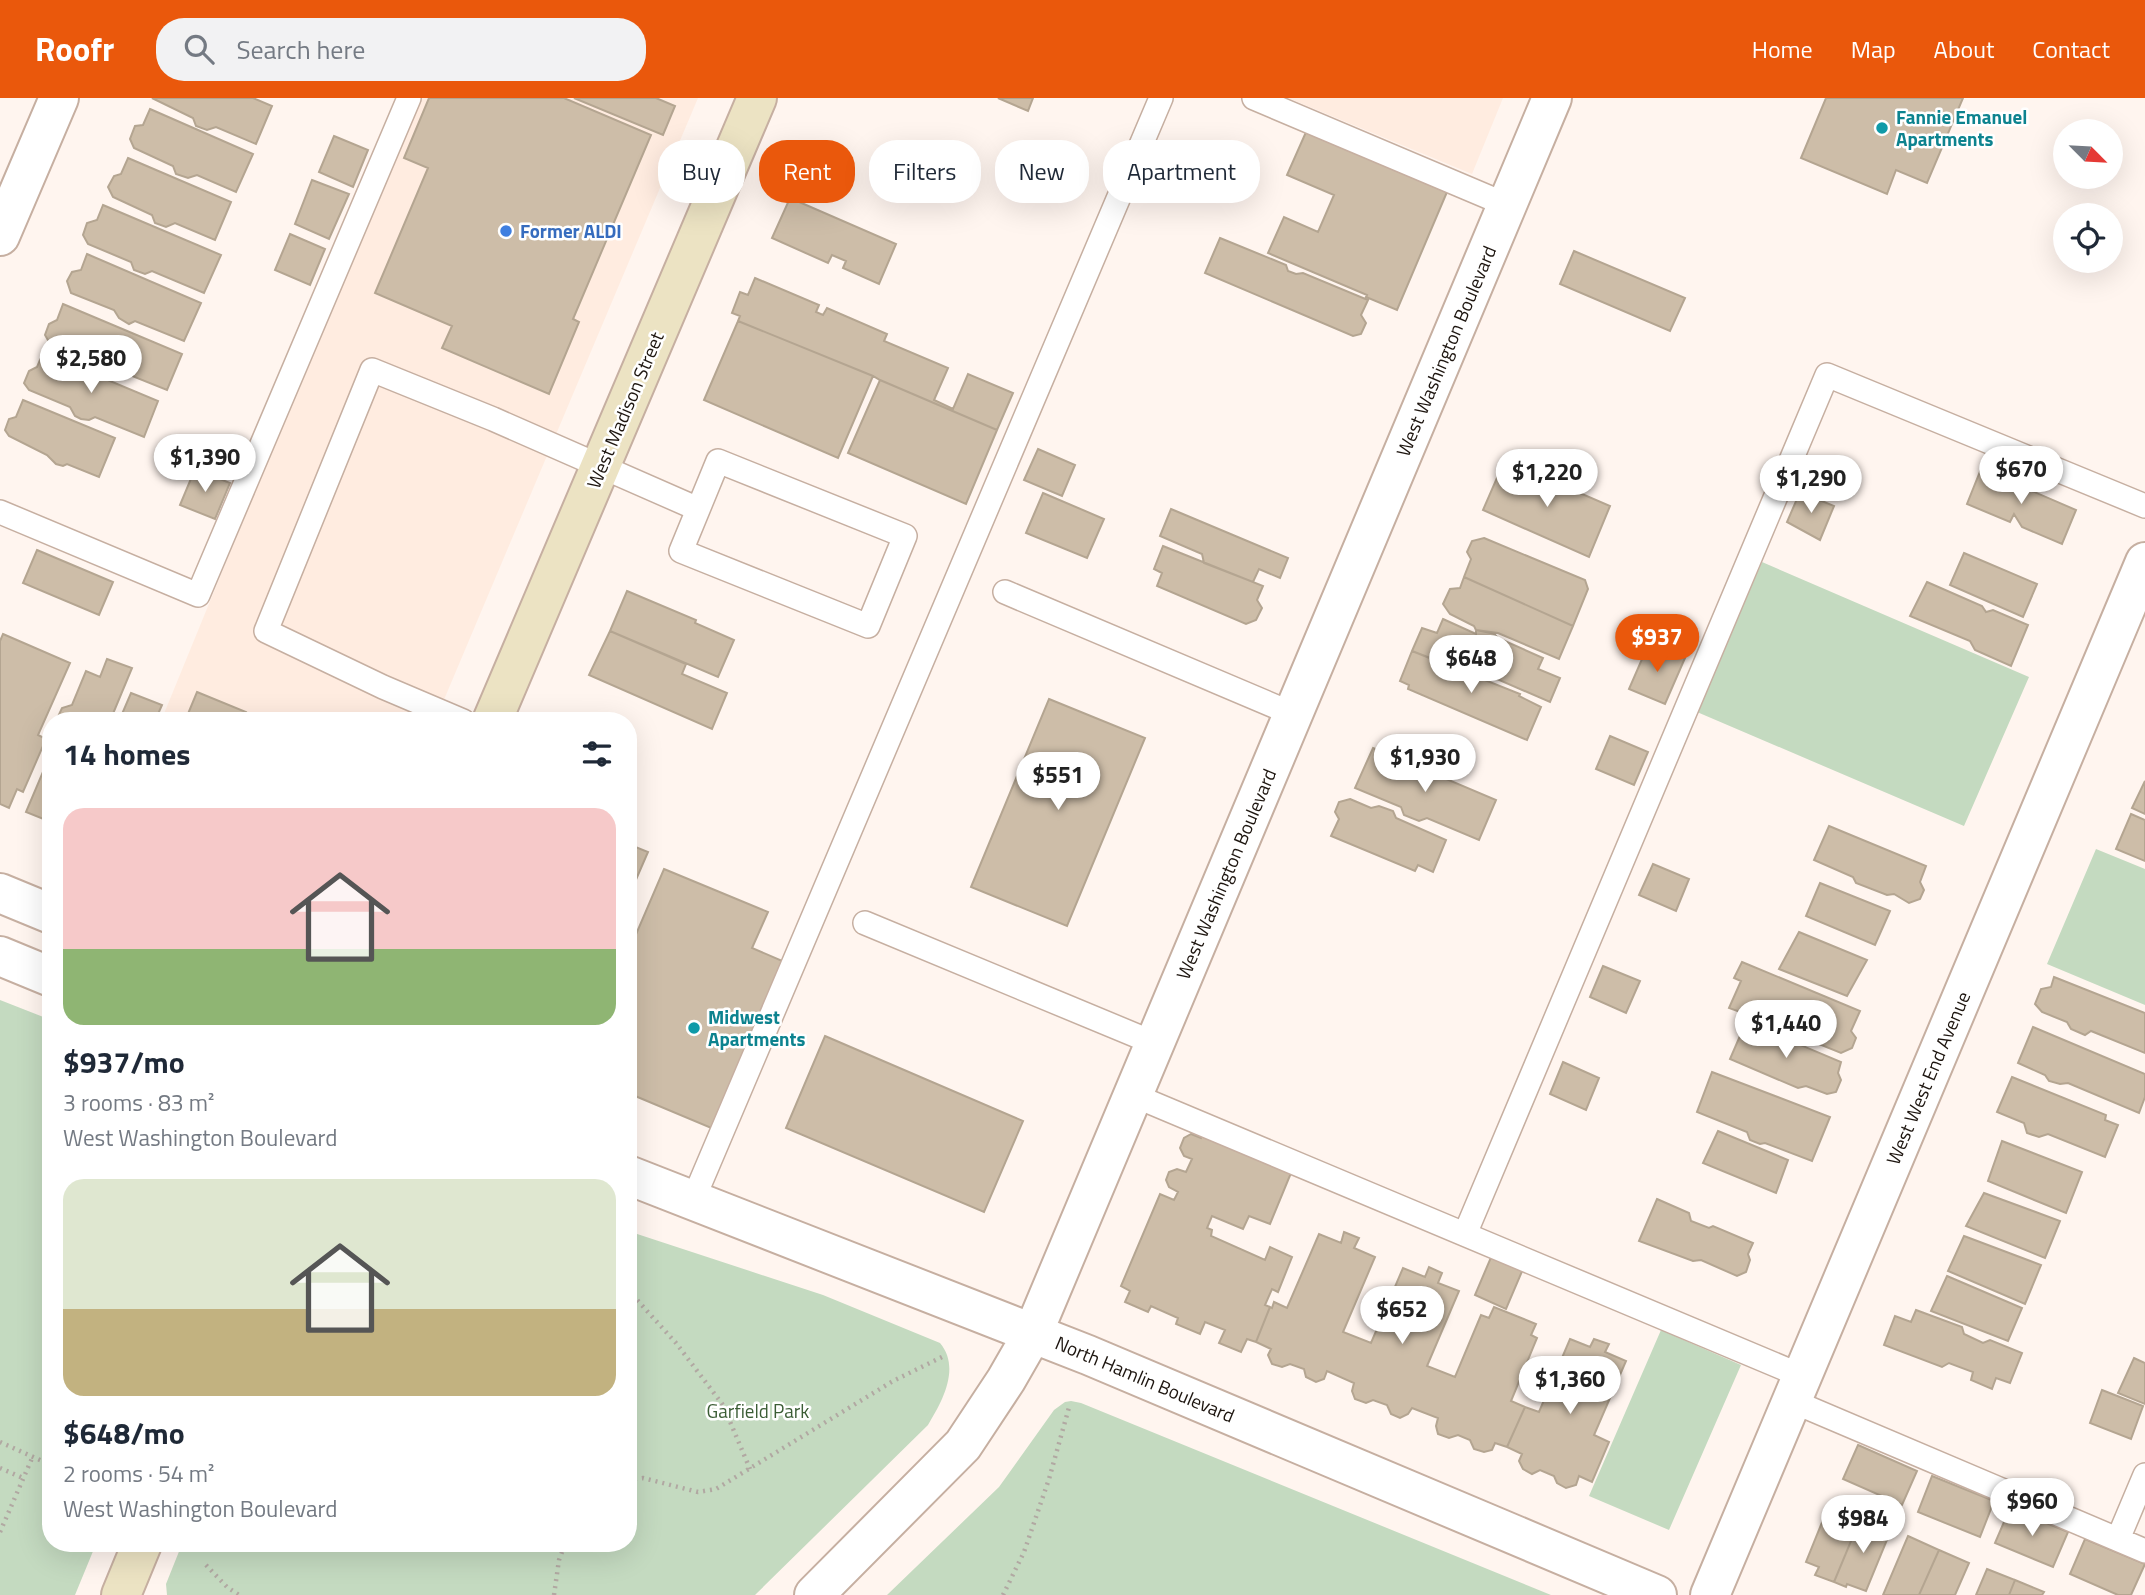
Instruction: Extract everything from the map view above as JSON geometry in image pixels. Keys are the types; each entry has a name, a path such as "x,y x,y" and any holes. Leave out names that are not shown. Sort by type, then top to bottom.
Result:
{"main road":[{"name":"West Madison Street","path":"496,712 757,98"},
{"path":"121,1595 139,1552"}],"street":[{"path":"0,236 59,98"},
{"name":"West Washington Boulevard","path":"814,1595 963,1445 1006,1380 1033,1332 1552,98"},
{"name":"West West End Avenue","path":"1710,1595 2145,562"},
{"path":"0,893 42,910"},
{"path":"0,956 42,973"},
{"name":"North Hamlin Boulevard","path":"637,1179 1033,1332 1657,1595"}],"lane":[{"path":"0,512 198,595 409,98"},
{"path":"692,1200 1161,98"},
{"path":"1254,98 1507,205"},
{"path":"442,712 266,631 372,370 493,419 698,509"},
{"path":"1465,1234 1827,374 2145,506"},
{"path":"718,461 905,536 868,626 681,551 698,509 718,461"},
{"path":"1005,592 1293,714"},
{"path":"865,923 1154,1043"},
{"path":"1133,1094 1465,1234 2145,1551"},
{"path":"2118,1539 2145,1475"}],"path":[{"path":"637,1300 676,1343 723,1405 750,1469"},
{"path":"637,1479 698,1492 716,1489 892,1381 944,1356"},
{"path":"1003,1595 1024,1552 1049,1479 1070,1404"},
{"path":"0,1442 42,1460"},
{"path":"0,1532 33,1456"},
{"path":"0,1468 23,1478"},
{"path":"554,1595 562,1552"},
{"path":"206,1565 227,1587 239,1595"}],"shaded area":[{"path":"416,98 698,98 680,140 658,140 658,193 439,712 165,712"},
{"path":"1288,98 1503,98 1472,174"}],"green space":[{"path":"1762,562 2029,677 1964,826 1697,712"},
{"path":"2096,849 2145,869 2145,1005 2047,964"},
{"path":"0,1000 42,1016 42,1552 93,1552 75,1595 0,1595"},
{"name":"Garfield Park","path":"637,1234 823,1295 940,1343 949,1363 947,1385 928,1425 755,1595 167,1595 166,1584 179,1552 637,1552"},
{"path":"1661,1330 1741,1365 1669,1530 1589,1496"},
{"path":"1071,1401 1551,1595 887,1595 999,1487 1054,1410"}],"building":[{"path":"152,98 253,98 272,106 256,144 216,127 207,130 196,126 193,118"},
{"name":"Former ALDI","path":"429,98 564,98 651,135 573,319 579,322 549,394 442,348 452,326 375,293 428,168 404,158"},
{"path":"574,98 656,98 675,106 663,135"},
{"path":"998,98 1033,98 1028,111"},
{"name":"Fannie Emanuel Apartments","path":"1826,98 1963,98 1927,183 1896,170 1887,194 1801,158"},
{"path":"150,109 253,154 236,192 197,175 188,178 176,174 173,166 134,148 130,139 135,126 143,125"},
{"path":"1306,132 1447,192 1397,310 1268,253 1284,217 1318,232 1334,195 1287,175"},
{"path":"334,136 368,150 353,187 319,172"},
{"path":"128,158 231,202 215,240 175,223 166,227 155,223 152,215 113,197 108,187 114,176 121,174"},
{"path":"312,180 349,194 329,239 295,224"},
{"path":"788,203 802,203 896,244 879,284 843,268 846,261 832,255 828,263 772,238"},
{"path":"103,205 221,255 204,293 152,271 145,274 134,270 131,262 88,244 83,235 87,223 97,220"},
{"path":"290,234 325,249 310,285 275,270"},
{"path":"1220,238 1286,265 1288,271 1303,273 1368,300 1361,315 1366,323 1361,334 1353,336 1205,273"},
{"path":"1574,251 1685,298 1670,331 1560,284"},
{"path":"87,254 201,303 184,341 135,321 129,324 119,318 114,310 71,293 67,281 72,272 81,270"},
{"path":"755,278 819,305 816,312 823,315 827,308 887,334 884,341 948,368 934,400 953,409 968,374 1013,393 997,430 738,321 740,316 732,313 740,292 748,295"},
{"path":"63,304 182,354 167,390 115,369 108,372 99,371 92,361 49,342 45,335 49,324 57,320"},
{"path":"738,321 873,376 838,458 704,400"},
{"path":"43,353 158,401 144,437 95,417 89,420 81,419 75,416 70,407 29,390 24,383 29,371 37,367"},
{"path":"880,380 997,430 966,504 848,453"},
{"path":"23,400 115,438 99,477 67,464 56,464 47,455 9,436 5,430 9,419 16,417"},
{"path":"1038,449 1075,465 1062,496 1024,480"},
{"path":"1503,464 1518,471 1522,468 1610,506 1589,557 1483,510"},
{"path":"195,469 230,483 215,519 180,505"},
{"path":"1981,469 2076,510 2062,544 2022,527 2014,514 2010,522 1967,504"},
{"path":"1800,492 1834,506 1820,540 1787,522"},
{"path":"1043,493 1104,519 1087,558 1026,533"},
{"path":"1171,509 1288,558 1280,578 1259,569 1253,582 1204,563 1202,554 1160,536"},
{"path":"1484,538 1585,580 1588,589 1573,626 1464,577 1471,559 1467,552 1472,541"},
{"path":"1163,546 1263,586 1257,600 1262,608 1256,620 1246,624 1157,586 1162,573 1154,569"},
{"path":"37,550 113,582 99,615 23,583"},
{"path":"1964,553 2037,584 2023,617 1950,585"},
{"path":"1464,577 1573,626 1559,659 1498,633 1476,630 1474,626 1450,614 1443,604 1450,589 1460,588"},
{"path":"1927,582 1982,606 1986,612 1993,610 2028,625 2011,666 1975,650 1970,641 1910,616"},
{"path":"627,591 696,620 695,623 734,640 718,677 610,631"},
{"path":"1443,619 1476,634 1476,630 1496,634 1498,638 1543,658 1538,669 1560,678 1550,702 1488,675 1482,678 1412,651 1422,628 1437,633"},
{"path":"610,631 686,664 682,674 727,693 712,729 589,675"},
{"path":"3,634 70,663 48,712 42,712 42,726 38,735 42,737 42,748 23,792 17,789 9,808 0,804 0,641"},
{"path":"1649,643 1685,658 1665,704 1629,689"},
{"path":"1412,651 1520,694 1519,696 1541,707 1527,740 1408,689 1409,685 1400,681"},
{"path":"107,659 132,668 114,712 60,712 62,708 72,705 86,671 100,677"},
{"path":"197,692 246,712 189,712"},
{"path":"131,693 162,705 159,712 123,712"},
{"path":"1049,699 1145,738 1067,926 971,887"},
{"path":"1610,736 1648,752 1634,785 1596,769"},
{"path":"1373,748 1496,800 1479,840 1427,818 1419,821 1404,815 1401,807 1355,788"},
{"path":"42,774 42,818 26,812"},
{"path":"2145,781 2145,814 2132,808"},
{"path":"1350,799 1371,808 1379,806 1393,811 1396,818 1446,840 1433,872 1418,865 1415,871 1331,836 1339,819 1335,812 1339,802"},
{"path":"2131,814 2145,820 2145,861 2116,849"},
{"path":"1829,826 1926,866 1920,882 1924,890 1920,899 1909,903 1894,894 1887,895 1856,883 1853,877 1814,860"},
{"path":"637,848 648,852 637,877"},
{"path":"1653,864 1689,879 1676,911 1639,895"},
{"name":"Midwest Apartments","path":"664,869 768,912 752,948 787,963 716,1130 637,1097 637,932"},
{"path":"1820,883 1890,911 1875,945 1806,916"},
{"path":"1799,932 1867,960 1847,996 1779,969"},
{"path":"1742,962 1860,1011 1851,1031 1856,1038 1852,1048 1841,1053 1799,1036 1795,1028 1729,1008 1741,981 1734,978"},
{"path":"1603,966 1640,981 1626,1013 1590,997"},
{"path":"2054,977 2145,1013 2145,1053 2091,1031 2085,1035 2071,1029 2067,1022 2042,1012 2035,1004 2041,989 2051,987"},
{"path":"1746,1022 1841,1062 1838,1073 1841,1080 1836,1092 1827,1094 1806,1086 1798,1088 1730,1059"},
{"path":"2033,1027 2145,1074 2145,1097 2139,1113 2068,1083 2049,1081 2045,1075 2018,1063"},
{"path":"825,1036 1023,1121 984,1212 786,1128"},
{"path":"1563,1062 1599,1078 1586,1110 1550,1094"},
{"path":"1712,1072 1830,1117 1812,1161 1750,1140 1747,1132 1697,1112"},
{"path":"2012,1077 2106,1115 2105,1120 2118,1125 2105,1157 2048,1134 2039,1137 2027,1133 2024,1123 1997,1112"},
{"path":"1718,1131 1788,1160 1776,1193 1703,1163"},
{"path":"1191,1134 1201,1138 1203,1135 1291,1173 1270,1224 1249,1216 1243,1229 1212,1216 1207,1228 1212,1230 1211,1236 1265,1260 1270,1247 1292,1257 1278,1292 1272,1289 1265,1305 1270,1307 1256,1342 1247,1339 1241,1352 1219,1343 1225,1330 1205,1322 1200,1334 1176,1324 1178,1318 1151,1306 1148,1312 1125,1302 1130,1291 1121,1286 1160,1194 1174,1200 1178,1192 1169,1187 1166,1180 1169,1172 1177,1169 1186,1172 1192,1159 1184,1156 1180,1148 1184,1138"},
{"path":"2002,1141 2082,1172 2066,1213 1988,1181"},
{"path":"1984,1193 2060,1221 2045,1258 1966,1226"},
{"path":"1657,1199 1689,1213 1691,1221 1709,1228 1713,1226 1753,1243 1748,1254 1750,1260 1746,1272 1737,1276 1701,1260 1693,1261 1639,1241"},
{"path":"1344,1232 1359,1238 1354,1248 1375,1257 1343,1332 1371,1343 1403,1268 1425,1277 1429,1267 1442,1273 1438,1283 1459,1291 1427,1366 1455,1377 1481,1315 1489,1318 1494,1307 1536,1324 1531,1335 1537,1338 1511,1401 1525,1407 1507,1447 1495,1443 1492,1450 1484,1452 1474,1449 1470,1440 1458,1435 1449,1438 1438,1434 1438,1418 1412,1408 1400,1418 1391,1414 1387,1405 1373,1400 1366,1403 1355,1399 1352,1391 1354,1383 1327,1371 1324,1379 1316,1382 1306,1377 1304,1369 1290,1364 1282,1367 1272,1364 1268,1355 1271,1349 1256,1342 1270,1307 1272,1308 1274,1302 1287,1308 1319,1234 1341,1243"},
{"path":"1964,1236 2041,1265 2025,1304 1948,1271"},
{"path":"1492,1255 1523,1269 1506,1309 1475,1295"},
{"path":"1947,1276 2022,1308 2008,1341 1931,1311"},
{"path":"1916,1310 1962,1327 1964,1334 1983,1343 1990,1340 2022,1353 2010,1383 1996,1378 1992,1389 1971,1380 1973,1372 1949,1363 1942,1367 1884,1345 1895,1316 1911,1322"},
{"path":"1570,1339 1590,1347 1594,1339 1609,1344 1605,1352 1626,1361 1594,1435 1609,1442 1592,1482 1579,1476 1576,1485 1566,1488 1557,1483 1554,1476 1540,1470 1532,1474 1523,1469 1519,1461 1522,1454 1507,1447 1525,1407 1539,1412"},
{"path":"2134,1358 2145,1363 2145,1404 2118,1393"},
{"path":"2102,1390 2143,1406 2131,1439 2090,1423"},
{"path":"1858,1445 1917,1471 1902,1505 1843,1479"},
{"path":"1932,1476 1994,1501 1980,1537 1918,1512"},
{"path":"1829,1505 1861,1517 1834,1582 1815,1575 1819,1567 1806,1562"},
{"path":"2010,1508 2068,1532 2053,1567 1995,1543"},
{"path":"1861,1517 1891,1530 1866,1591 1834,1582"},
{"path":"1908,1536 1939,1550 1919,1595 1883,1595"},
{"path":"2085,1539 2145,1564 2131,1595 2118,1595 2070,1574"},
{"path":"1939,1550 1969,1563 1955,1595 1919,1595"},
{"path":"1987,1569 2015,1580 2009,1595 1976,1595"},
{"path":"2015,1580 2044,1592 2042,1595 2009,1595"}],"place":[{"name":"Fannie Emanuel Apartments","path":"1882,128"},
{"name":"Former ALDI","path":"506,231"},
{"name":"Midwest Apartments","path":"694,1028"}]}
